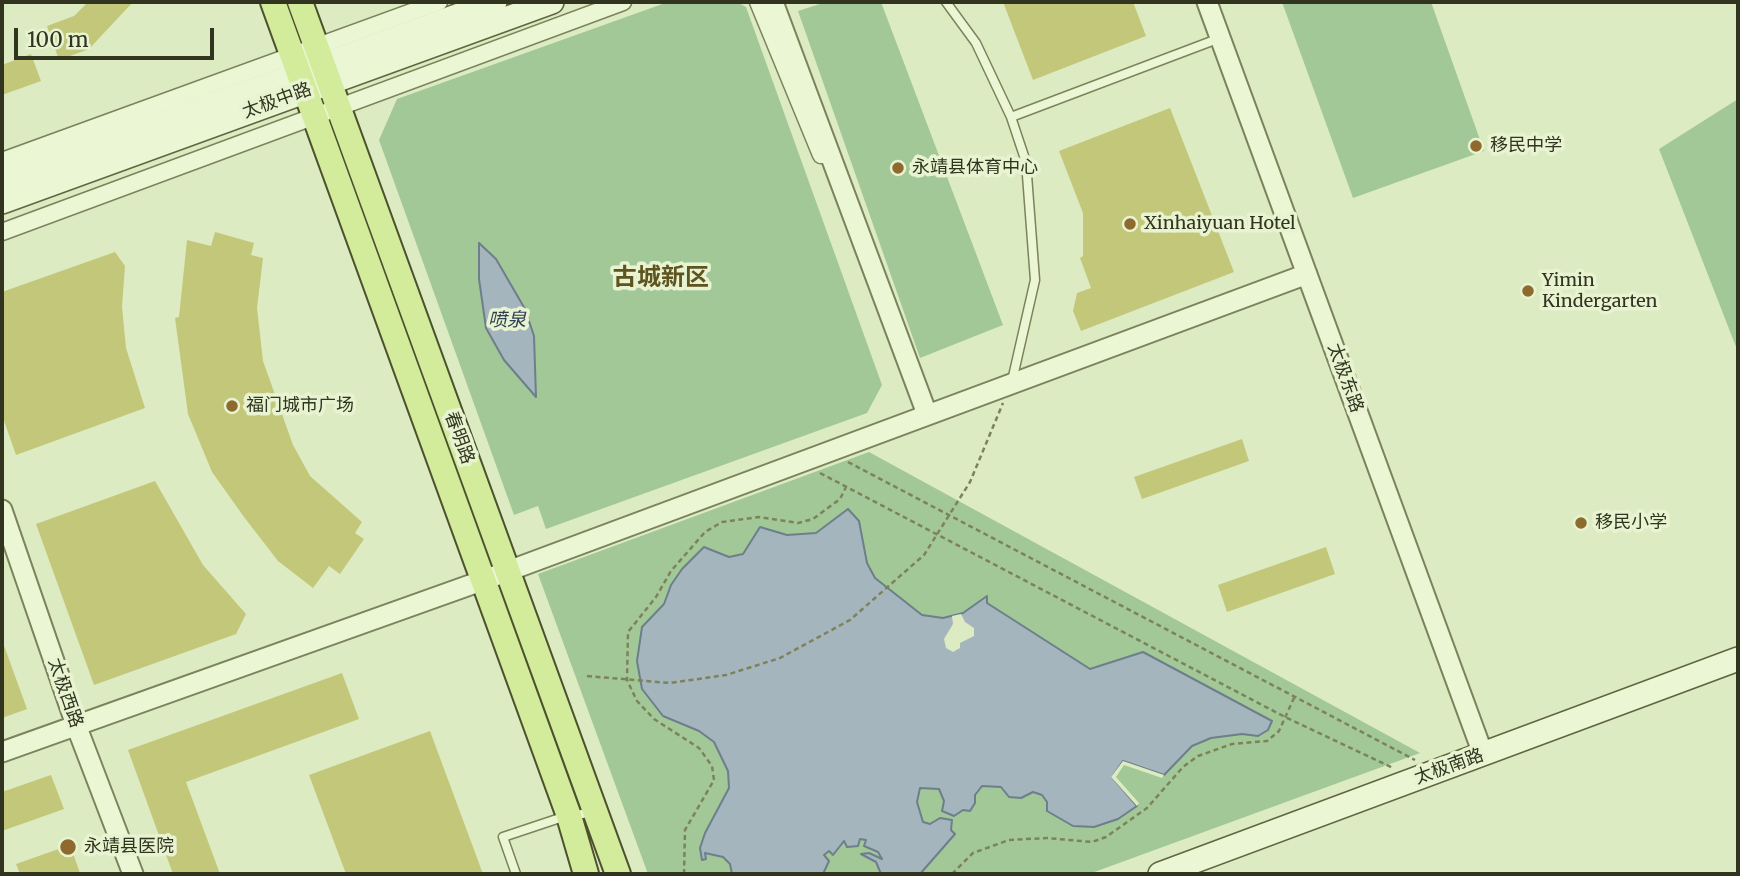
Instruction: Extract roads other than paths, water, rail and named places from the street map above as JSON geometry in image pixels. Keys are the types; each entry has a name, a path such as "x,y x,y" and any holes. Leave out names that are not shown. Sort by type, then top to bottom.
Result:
{"main road":[{"name":"春明路","path":"273,2 484,580 569,817 586,874"},
{"name":"春明路","path":"300,2 618,874"},
{"name":"太极中路","path":"2,181 495,2"},
{"name":"太极中路","path":"323,64 552,2"},
{"name":"太极中路","path":"2,202 299,73"},
{"name":"太极南路","path":"1160,874 1738,659"}],"street":[{"path":"323,64 439,2"},
{"path":"2,232 623,2"},
{"path":"758,2 926,414"},
{"path":"773,2 926,414"},
{"name":"太极东路","path":"1207,2 1483,754"},
{"path":"2,161 299,73"},
{"path":"2,752 484,580 1012,381 1307,274"},
{"name":"太极西路","path":"2,510 76,725 133,874"}],"lane":[{"path":"946,2 976,43 1011,117 1026,162 1035,280 1012,381"},
{"path":"1011,117 1220,38"},
{"path":"516,874 503,837 569,817 596,812"}],"water":[{"name":"喷泉","path":"479,243 496,259 525,309 534,336 536,397 504,360 486,328 479,279"},
{"path":"848,509 859,521 867,563 875,578 922,615 943,618 963,613 987,596 987,603 1090,669 1143,652 1272,721 1268,730 1258,736 1242,734 1211,738 1192,746 1164,775 1123,761 1112,777 1137,806 1118,819 1094,827 1073,826 1047,811 1047,802 1042,795 1033,792 1021,798 1009,797 1001,787 982,786 975,795 975,803 970,811 963,810 954,816 942,811 944,801 939,789 920,788 917,802 923,822 930,824 940,818 952,820 951,830 955,834 920,874 881,874 876,862 861,854 869,853 882,859 878,852 864,846 866,840 860,839 858,846 847,847 844,841 833,855 829,851 824,855 829,861 823,874 732,874 730,864 723,857 705,853 706,859 702,860 700,848 705,833 729,788 728,771 714,742 699,731 663,716 642,689 637,661 642,627 664,604 671,585 682,569 704,547 729,557 743,554 760,527 787,535 816,533"}],"place":[{"name":"移民中学","path":"1476,146"},
{"name":"永靖县体育中心","path":"898,168"},
{"name":"Xinhaiyuan Hotel","path":"1130,224"},
{"name":"Yimin Kindergarten","path":"1528,291"},
{"name":"福门城市广场","path":"232,406"},
{"name":"移民小学","path":"1581,523"},
{"name":"永靖县医院","path":"68,847"}],"district":[{"name":"古城新区","path":"661,278"}]}
